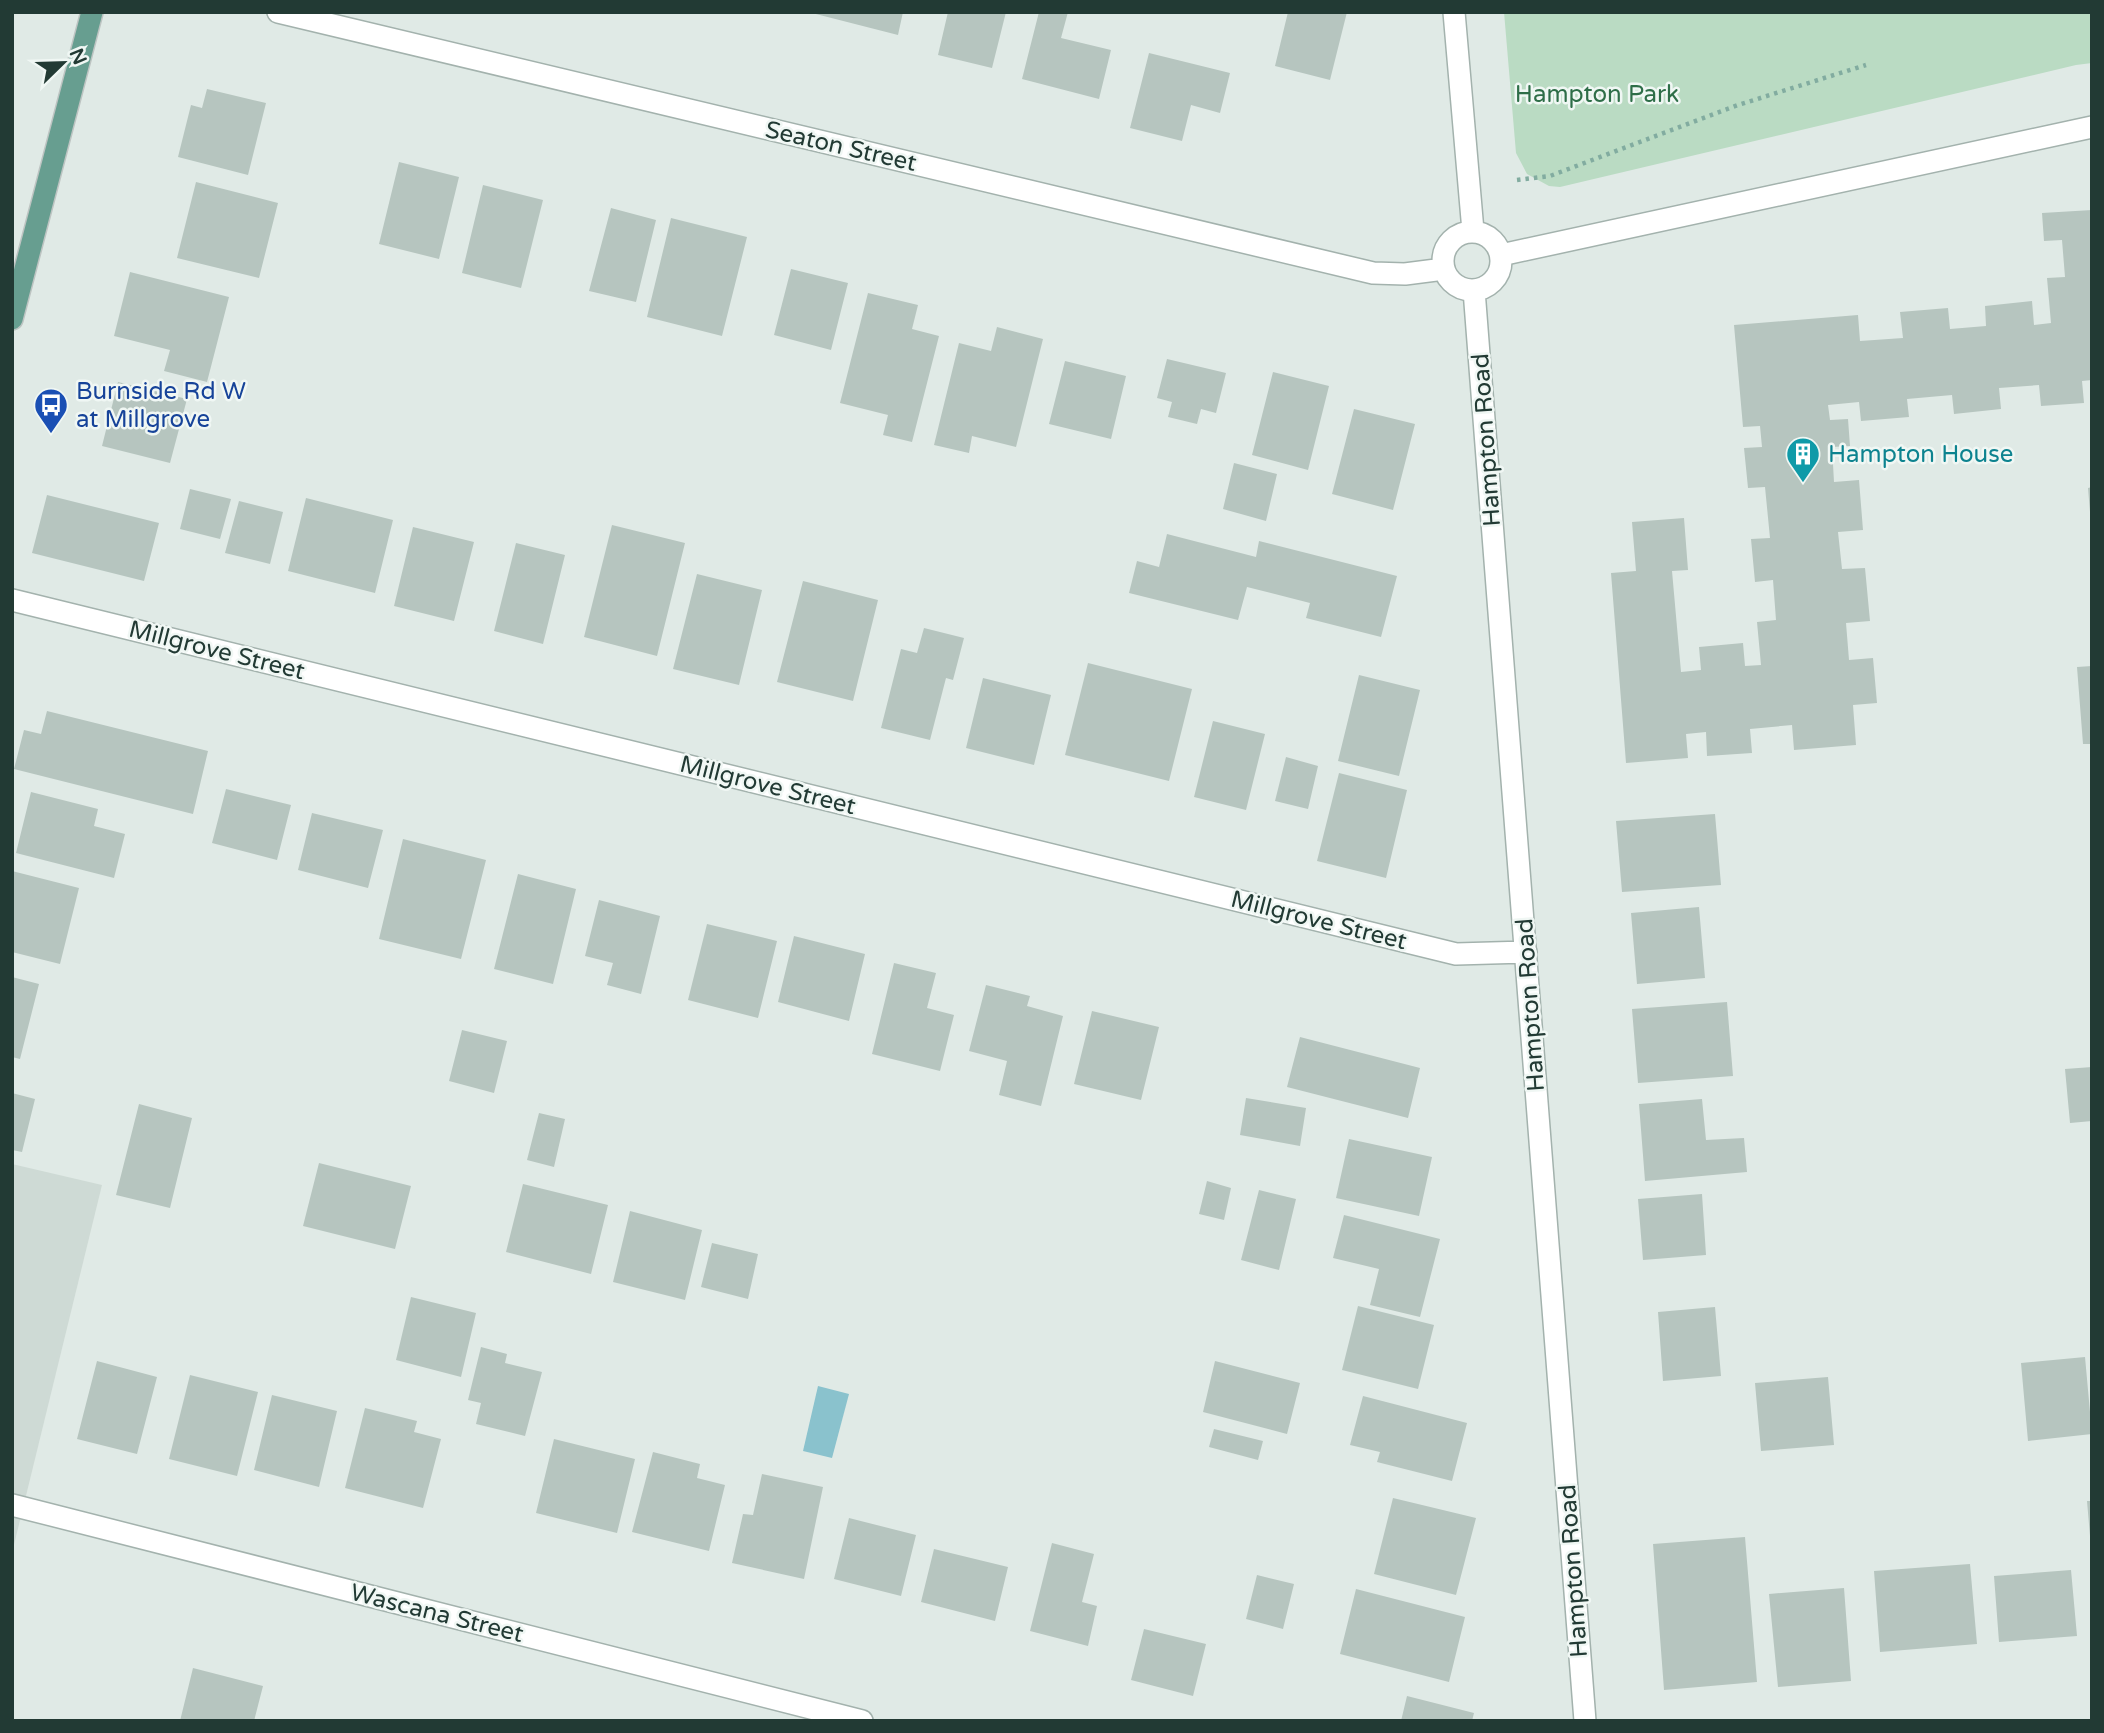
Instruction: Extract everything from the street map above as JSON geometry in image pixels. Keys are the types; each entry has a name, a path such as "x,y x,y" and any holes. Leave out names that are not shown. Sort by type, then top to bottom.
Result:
{"main road":[{"path":"12,319 92,12"}],"street":[{"name":"Seaton Street","path":"278,12 1373,273 1405,274 1444,269"},
{"path":"1454,12 1473,231"},
{"path":"1501,255 2092,127"},
{"path":"1463,232 1483,233 1498,246 1501,255 1498,274 1493,282 1474,290 1451,282 1444,269 1443,255 1446,245 1463,232"},
{"name":"Hampton Road","path":"1474,290 1585,1721"},
{"name":"Millgrove Street","path":"12,600 1457,954 1525,953"},
{"name":"Wascana Street","path":"12,1505 862,1721"}],"path":[{"path":"1517,180 1550,176 1738,105 1866,65"}],"shaded area":[{"path":"12,1164 102,1185 12,1553"}],"green space":[{"name":"Hampton Park","path":"1504,12 2092,12 2092,63 1560,187 1549,186 1527,174 1516,153"}],"water":[{"path":"818,1386 849,1394 832,1458 803,1451"}],"building":[{"path":"808,12 903,12 898,35"},
{"path":"948,12 1006,12 992,68 938,55"},
{"path":"1039,12 1068,12 1061,38 1111,50 1099,99 1022,79"},
{"path":"1288,12 1347,12 1330,80 1275,66"},
{"path":"1149,53 1230,73 1220,113 1191,105 1182,141 1130,128"},
{"path":"207,89 266,103 248,175 178,157 191,105 202,108"},
{"path":"399,162 459,177 439,259 379,244"},
{"path":"196,182 278,203 259,278 177,258"},
{"path":"483,185 543,200 521,288 462,273"},
{"path":"611,208 656,220 636,302 589,291"},
{"name":"Hampton House","path":"2092,210 2092,380 2082,381 2084,403 2041,406 2039,385 1999,388 2001,409 1954,414 1952,395 1907,399 1909,417 1861,421 1859,402 1828,405 1830,420 1848,419 1850,446 1832,447 1834,482 1859,480 1863,530 1838,532 1842,569 1865,568 1870,621 1846,623 1849,660 1873,658 1877,703 1853,705 1856,745 1794,750 1792,725 1750,729 1752,753 1707,756 1706,732 1686,734 1688,758 1626,763 1611,573 1636,571 1632,522 1684,518 1688,570 1672,571 1681,672 1701,670 1699,647 1743,643 1745,666 1761,665 1757,622 1776,620 1773,580 1755,582 1751,539 1770,538 1765,487 1748,488 1744,448 1762,447 1760,426 1743,427 1734,325 1858,315 1860,341 1903,338 1900,312 1948,308 1950,329 1986,326 1985,306 2032,301 2034,325 2051,323 2047,278 2065,277 2062,240 2044,241 2042,213"},
{"path":"671,218 747,237 722,336 647,317"},
{"path":"791,269 848,283 831,350 774,335"},
{"path":"130,272 229,297 207,382 164,371 170,350 114,336"},
{"path":"868,293 918,305 912,329 939,336 912,442 883,435 888,415 840,403"},
{"path":"997,327 1043,339 1016,447 972,436 969,453 934,445 959,343 991,351"},
{"path":"1167,359 1226,373 1216,413 1201,409 1197,424 1168,417 1172,402 1157,398"},
{"path":"1065,361 1126,376 1111,439 1049,424"},
{"path":"1273,372 1329,386 1308,470 1252,455"},
{"path":"118,382 187,399 170,463 102,446"},
{"path":"1354,409 1415,424 1393,510 1332,494"},
{"path":"1234,463 1277,474 1266,521 1223,509"},
{"path":"2092,487 2092,512 2090,512 2088,488"},
{"path":"190,489 231,499 220,539 180,529"},
{"path":"47,495 159,523 144,581 32,553"},
{"path":"306,498 393,520 375,593 288,571"},
{"path":"239,501 283,512 270,564 225,553"},
{"path":"612,525 685,543 657,656 584,637"},
{"path":"413,527 474,542 454,621 394,606"},
{"path":"1167,534 1256,557 1259,541 1397,576 1381,637 1306,618 1310,603 1247,587 1238,620 1129,593 1137,561 1159,567"},
{"path":"516,543 565,555 543,644 494,631"},
{"path":"697,574 762,590 739,685 673,669"},
{"path":"803,581 878,600 853,701 777,682"},
{"path":"924,628 964,638 953,680 946,678 930,740 881,728 901,649 917,653"},
{"path":"1088,663 1192,689 1169,781 1065,755"},
{"path":"2092,666 2092,744 2083,744 2077,667"},
{"path":"1359,675 1420,690 1399,776 1338,761"},
{"path":"983,678 1051,695 1034,765 966,748"},
{"path":"47,711 208,751 193,814 14,769 24,730 41,734"},
{"path":"1213,721 1265,734 1246,810 1194,797"},
{"path":"1286,757 1318,766 1308,809 1275,801"},
{"path":"1339,773 1407,790 1386,878 1317,861"},
{"path":"226,789 291,805 277,860 212,843"},
{"path":"31,792 98,809 94,826 125,834 114,878 16,853"},
{"path":"312,813 383,830 368,888 298,870"},
{"path":"1715,814 1721,885 1622,892 1616,821"},
{"path":"403,839 486,860 461,959 379,939"},
{"path":"12,871 79,888 60,964 12,952"},
{"path":"518,874 576,889 553,984 494,969"},
{"path":"599,900 660,916 641,994 607,985 613,963 585,956"},
{"path":"1699,907 1705,978 1637,984 1631,913"},
{"path":"707,924 777,941 758,1018 688,1000"},
{"path":"794,936 865,954 849,1021 778,1002"},
{"path":"894,963 936,973 927,1008 954,1015 940,1071 872,1054"},
{"path":"12,977 39,984 20,1059 12,1057"},
{"path":"986,985 1030,996 1027,1006 1063,1016 1041,1106 999,1095 1007,1061 969,1051"},
{"path":"1727,1002 1733,1076 1638,1083 1632,1009"},
{"path":"1092,1011 1159,1027 1141,1100 1074,1084"},
{"path":"462,1030 507,1041 494,1093 449,1081"},
{"path":"1300,1037 1420,1068 1408,1118 1287,1087"},
{"path":"2092,1067 2092,1121 2070,1123 2065,1069"},
{"path":"12,1093 35,1099 22,1152 12,1150"},
{"path":"1246,1098 1306,1108 1300,1146 1240,1135"},
{"path":"1702,1099 1706,1140 1744,1138 1747,1172 1645,1181 1639,1104"},
{"path":"139,1104 192,1118 170,1208 116,1195"},
{"path":"539,1113 565,1119 554,1167 527,1160"},
{"path":"1349,1139 1432,1157 1419,1216 1336,1198"},
{"path":"319,1163 411,1186 395,1249 303,1226"},
{"path":"1207,1181 1231,1188 1224,1220 1199,1214"},
{"path":"523,1184 608,1205 591,1274 506,1252"},
{"path":"1259,1190 1296,1199 1279,1270 1241,1260"},
{"path":"1702,1194 1706,1255 1643,1260 1638,1199"},
{"path":"630,1211 702,1230 685,1300 613,1282"},
{"path":"1344,1215 1440,1239 1420,1317 1370,1305 1379,1269 1333,1258"},
{"path":"712,1243 758,1254 748,1299 701,1287"},
{"path":"411,1297 476,1313 461,1377 396,1360"},
{"path":"1358,1306 1434,1325 1418,1389 1342,1370"},
{"path":"1715,1307 1721,1376 1663,1381 1658,1312"},
{"path":"481,1347 507,1354 505,1363 542,1372 525,1436 476,1424 481,1403 468,1400"},
{"path":"2085,1357 2092,1434 2028,1441 2021,1363"},
{"path":"97,1361 157,1377 137,1454 77,1439"},
{"path":"1215,1361 1300,1383 1287,1434 1203,1412"},
{"path":"190,1375 258,1392 237,1476 169,1459"},
{"path":"1828,1377 1834,1445 1761,1451 1755,1383"},
{"path":"272,1395 337,1411 319,1487 254,1470"},
{"path":"1363,1396 1467,1423 1452,1481 1377,1462 1380,1452 1350,1445"},
{"path":"365,1408 417,1421 414,1432 441,1439 423,1508 345,1488"},
{"path":"1214,1429 1263,1441 1258,1460 1209,1447"},
{"path":"554,1439 635,1459 617,1533 536,1513"},
{"path":"653,1452 700,1464 697,1478 725,1485 709,1551 632,1532"},
{"path":"762,1474 823,1487 804,1579 732,1563 743,1514 753,1515"},
{"path":"1393,1498 1476,1518 1456,1595 1374,1574"},
{"path":"2087,1501 2092,1501 2092,1536 2090,1536"},
{"path":"849,1518 916,1535 901,1596 834,1579"},
{"path":"1745,1537 1757,1682 1664,1690 1653,1544"},
{"path":"1052,1543 1094,1554 1082,1602 1097,1606 1088,1646 1030,1631"},
{"path":"934,1549 1008,1567 995,1621 921,1602"},
{"path":"1970,1564 1977,1644 1880,1652 1874,1571"},
{"path":"2071,1570 2077,1636 1999,1642 1994,1576"},
{"path":"1257,1575 1294,1584 1283,1629 1246,1619"},
{"path":"1844,1588 1851,1681 1778,1687 1769,1594"},
{"path":"1356,1589 1465,1617 1449,1682 1340,1654"},
{"path":"1144,1629 1206,1644 1193,1696 1131,1680"},
{"path":"193,1668 263,1686 254,1721 180,1721"},
{"path":"1407,1696 1474,1713 1472,1721 1401,1721"}],"place":[{"name":"Burnside Rd W at Millgrove","path":"51,435"},
{"name":"Hampton House","path":"1803,484"}]}
